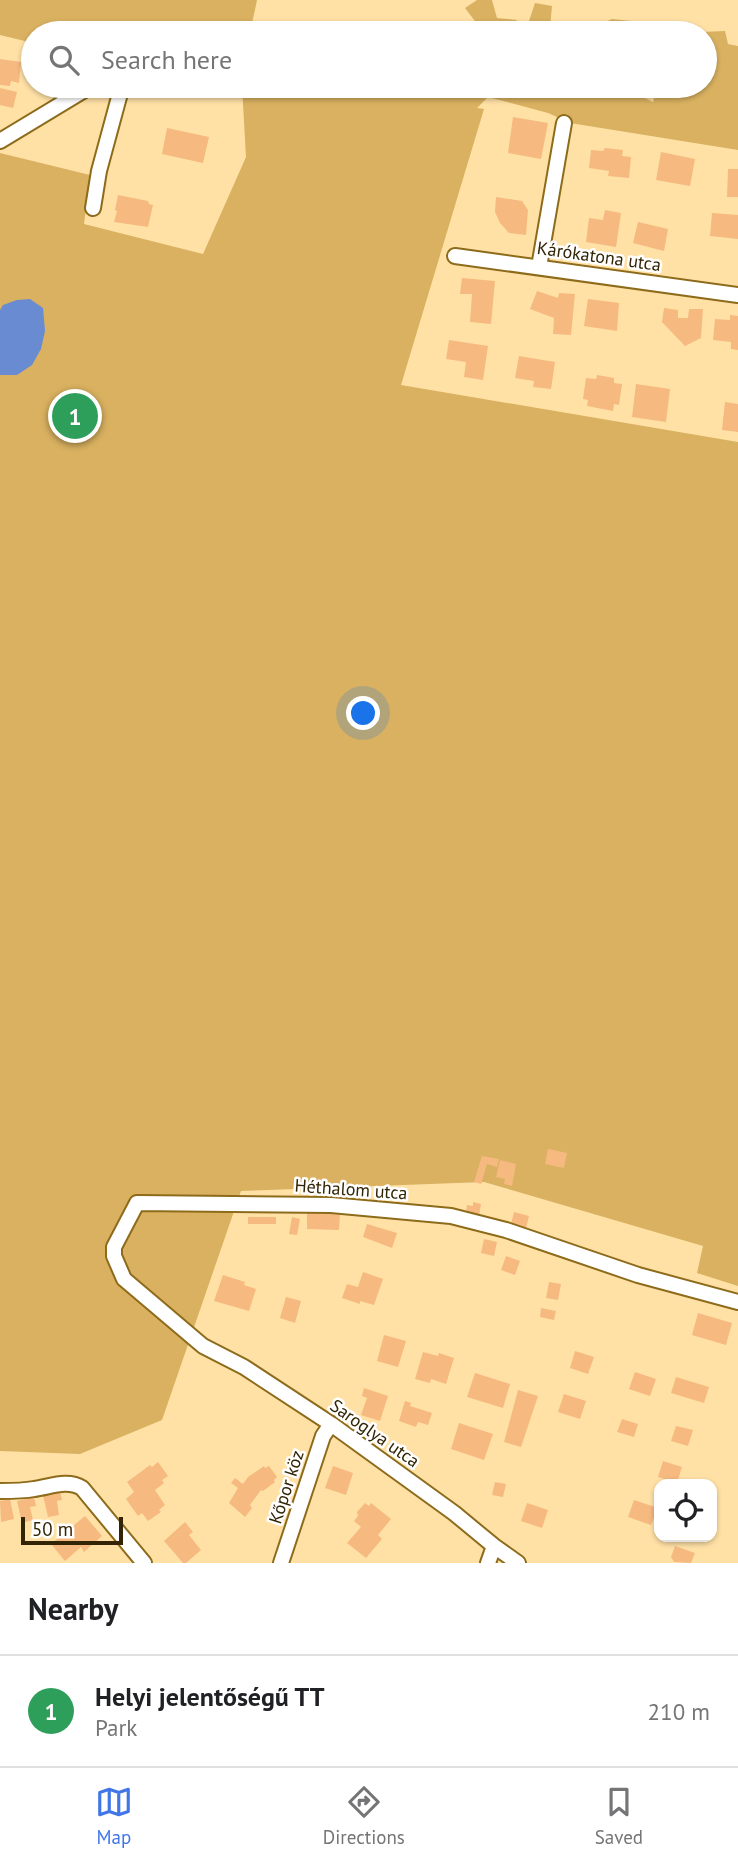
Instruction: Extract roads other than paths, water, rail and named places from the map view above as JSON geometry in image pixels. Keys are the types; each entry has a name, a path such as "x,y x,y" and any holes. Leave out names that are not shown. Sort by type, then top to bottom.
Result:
{"street":[{"path":"0,141 72,98"},
{"path":"93,208 99,171 119,98"},
{"path":"538,267 564,123"},
{"name":"Kárókatona utca","path":"455,256 738,295"},
{"name":"Héthalom utca","path":"203,1346 124,1279 117,1266 114,1247 137,1203 331,1205 450,1216 506,1230 638,1275 738,1302"},
{"name":"Saroglya utca","path":"203,1346 244,1367 331,1424 518,1563"},
{"name":"Kőpor köz","path":"281,1563 323,1436 331,1424"},
{"path":"0,1491 76,1484 144,1563"},
{"path":"488,1563 494,1546"}],"water":[{"path":"30,299 43,308 45,331 41,349 32,365 17,375 0,375 0,310 3,305"}],"place":[{"name":"Helyi jelentőségű TT","path":"75,416"}]}
